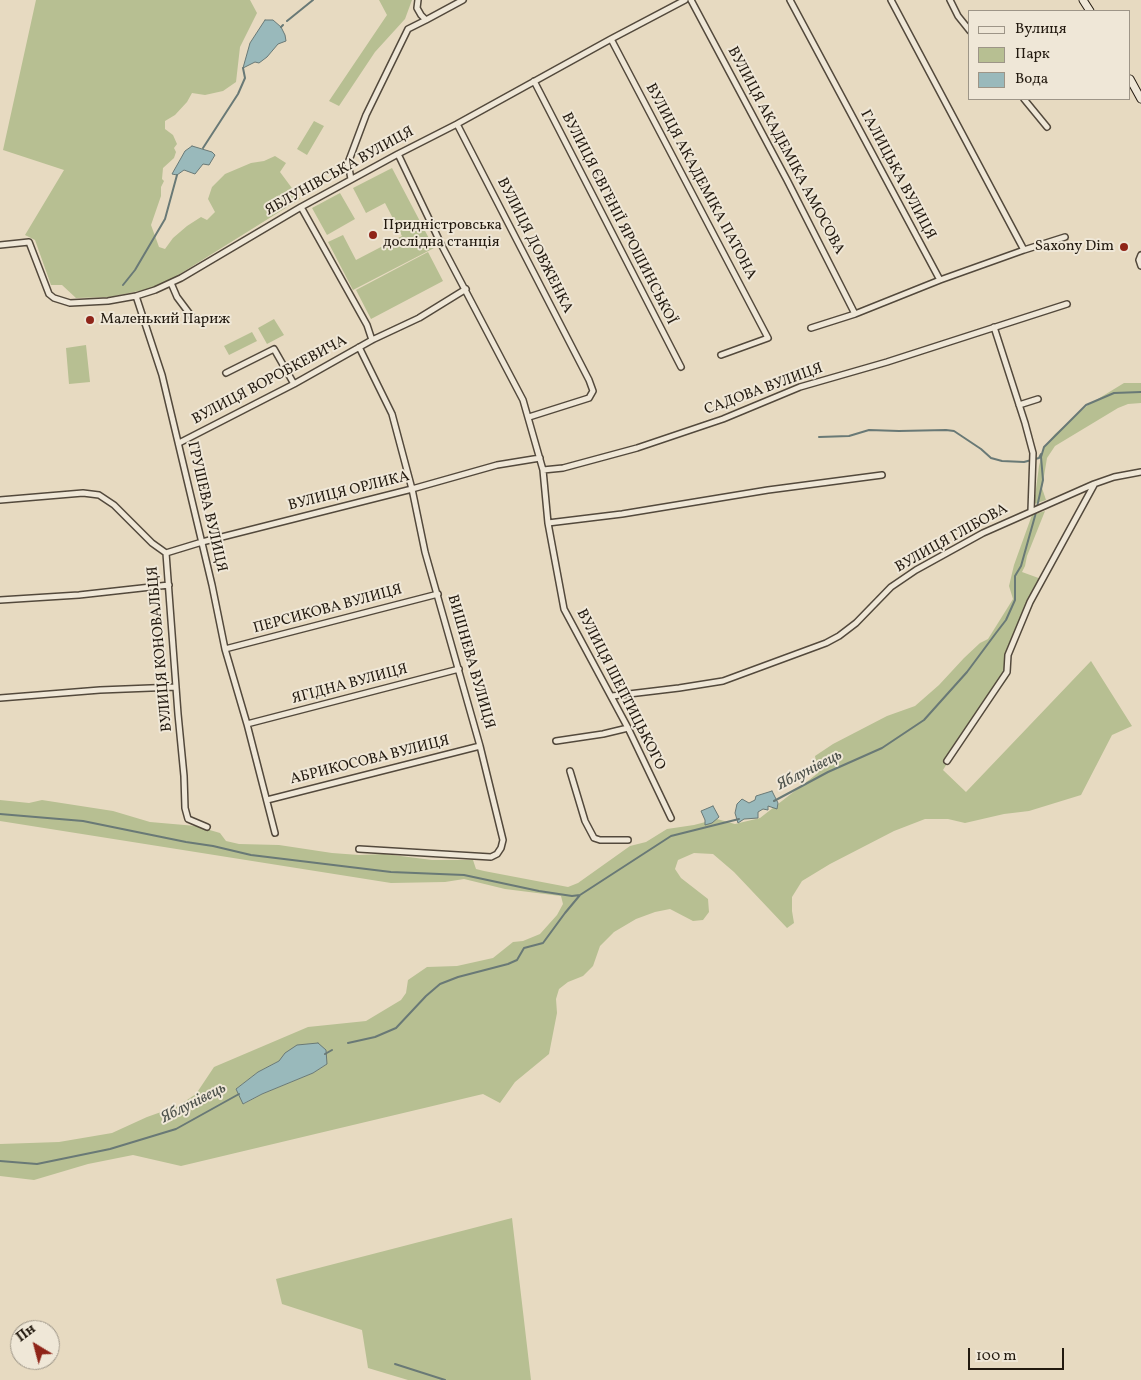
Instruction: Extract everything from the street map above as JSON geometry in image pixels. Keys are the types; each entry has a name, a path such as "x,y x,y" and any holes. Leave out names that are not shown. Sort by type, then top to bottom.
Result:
{"main road":[{"path":"1131,81 1141,99"}],"street":[{"path":"418,0 417,8 426,20"},
{"path":"351,180 348,163 366,115 408,29 463,0"},
{"name":"ЯБЛУНІВСЬКА ВУЛИЦЯ","path":"0,245 29,242 49,294 54,298 70,303 108,301 136,296 171,283 301,207 685,0"},
{"name":"ВУЛИЦЯ АКАДЕМІКА АМОСОВА","path":"691,0 787,180 855,314"},
{"name":"ГАЛИЦЬКА ВУЛИЦЯ","path":"790,0 940,280"},
{"path":"891,0 1024,250"},
{"path":"950,0 958,16 968,28"},
{"name":"ВУЛИЦЯ АКАДЕМІКА ПАТОНА","path":"610,39 768,338 721,355"},
{"name":"ВУЛИЦЯ ЄВГЕНІЇ ЯРОШИНСЬКОЇ","path":"534,81 681,367"},
{"path":"1025,100 1047,127"},
{"name":"ВУЛИЦЯ ДОВЖЕНКА","path":"457,124 593,391 589,398 529,417"},
{"name":"ВУЛИЦЯ ШЕПТИЦЬКОГО","path":"398,154 442,246 523,400 540,458 548,522 564,609 612,696 671,818"},
{"path":"301,207 367,325 372,340"},
{"path":"811,328 855,314 940,280 1065,237"},
{"path":"1141,255 1139,260 1141,266"},
{"path":"171,283 177,297 192,317"},
{"name":"ВУЛИЦЯ ВОРОБКЕВИЧА","path":"179,443 294,384 372,340 420,318 466,289"},
{"name":"ГРУШЕВА ВУЛИЦЯ","path":"136,296 162,375 202,542 225,649 247,724 275,833"},
{"name":"САДОВА ВУЛИЦЯ","path":"542,470 562,468 637,448 723,419 800,387 1067,304"},
{"path":"994,328 1020,405 1032,453 1033,467 1030,503 1032,510"},
{"name":"ВИШНЕВА ВУЛИЦЯ","path":"359,347 392,414 412,489 425,552 480,746 503,840 502,848 491,857 359,849"},
{"path":"226,373 274,350 294,384"},
{"path":"1020,405 1038,398"},
{"name":"ВУЛИЦЯ ОРЛИКА","path":"166,553 497,465 540,458"},
{"path":"947,760 1007,672 1008,655 1030,602 1094,484 1114,477 1141,472"},
{"path":"548,522 622,514 768,490 882,475"},
{"name":"ВУЛИЦЯ ГЛІБОВА","path":"612,696 679,688 723,680 826,643 856,623 891,588 916,570 983,532 1094,484"},
{"name":"ВУЛИЦЯ КОНОВАЛЬЦЯ","path":"0,500 83,493 99,495 114,505 152,543 166,553 185,808 188,819 207,826"},
{"path":"0,600 79,595 169,585"},
{"name":"ПЕРСИКОВА ВУЛИЦЯ","path":"225,649 438,594"},
{"name":"ЯГІДНА ВУЛИЦЯ","path":"247,724 459,669"},
{"path":"0,698 176,687"},
{"path":"556,741 628,728"},
{"name":"АБРИКОСОВА ВУЛИЦЯ","path":"267,800 480,746"},
{"path":"570,771 586,821 594,838 600,840 628,840"}],"green space":[{"path":"36,0 250,0 257,13 240,47 236,82 223,91 205,95 192,93 187,102 175,115 165,121 165,129 173,135 177,144 174,148 176,152 174,158 163,168 162,179 164,181 161,187 161,196 151,225 159,247 165,249 173,238 187,226 201,217 207,220 215,212 208,199 212,187 225,174 251,163 264,161 275,156 286,163 280,172 300,199 159,287 109,297 76,298 62,285 51,285 35,240 25,235 64,170 3,150"},
{"path":"379,0 412,0 405,19 375,52 339,106 329,101 387,15"},
{"path":"314,121 324,126 307,155 297,149"},
{"path":"392,168 434,248 353,290 328,242 343,235 356,260 402,236 385,203 366,213 353,188"},
{"path":"340,193 355,219 327,235 312,208"},
{"path":"428,252 443,281 371,319 356,290"},
{"path":"274,319 284,335 267,344 258,328"},
{"path":"252,332 257,341 229,355 224,346"},
{"path":"86,345 90,382 69,384 66,348"},
{"path":"1124,383 1141,383 1141,403 1128,404 1118,408 1055,446 1047,458 1042,488 1046,500 1034,504 1039,466 1044,447 1055,434 1088,405"},
{"path":"1045,511 1022,572 1044,580 1011,654 1008,678 963,738 943,770 966,792 1091,661 1132,726 1112,735 1081,795 1029,811 1004,814 965,823 948,819 925,819 894,831 830,864 802,881 792,897 794,923 787,928 734,872 713,854 694,853 678,860 675,869 681,878 708,899 709,912 703,920 693,921 670,909 655,912 636,919 614,932 600,946 593,966 583,976 568,982 559,989 556,999 557,1013 549,1054 515,1082 500,1103 483,1094 181,1166 133,1155 88,1164 34,1180 0,1176 0,1144 59,1142 112,1133 147,1117 178,1106 196,1094 214,1067 308,1027 366,1021 401,1000 406,993 408,980 427,967 457,966 493,958 513,942 523,941 540,934 557,915 563,904 561,896 505,889 464,879 445,882 391,883 0,821 0,800 29,803 42,800 113,811 150,822 196,826 220,833 226,841 239,844 279,845 332,853 385,854 432,860 473,860 476,869 568,887 578,883 630,846 646,842 667,829 717,819 735,824 760,818 818,773 815,756 833,744 887,716 915,706 939,685 980,643 988,639 1013,599 1009,586 1014,565 1032,515","holes":["279,1061 327,1064 313,1073 262,1094 244,1104 236,1089 258,1072"]},
{"path":"512,1218 531,1380 408,1380 368,1368 362,1330 282,1304 276,1279"}],"water":[{"path":"265,20 273,20 281,27 286,41 278,44 259,63 255,62 243,68 250,43"},
{"path":"192,146 212,152 215,155 209,165 203,164 195,174 184,170 177,175 172,174 185,151"},
{"path":"772,791 778,803 777,809 768,806 768,810 763,809 758,812 758,818 744,819 738,823 735,813 737,804 742,799 749,803 755,800 756,796"},
{"path":"713,806 719,817 712,823 705,825 701,811"},
{"path":"318,1043 326,1050 327,1064 313,1073 243,1104 236,1089 258,1072 279,1061 285,1053 297,1045"}],"waterway":[{"path":"287,21 313,0"},
{"path":"203,148 238,94 245,78 243,68"},
{"path":"123,285 135,270 165,219 177,175"},
{"name":"Яблунівець","path":"774,801 828,772 882,748 924,720 967,672 1006,620 1015,600 1015,576 1021,566 1043,480 1041,457 1044,447 1086,405 1114,393 1141,392"},
{"path":"819,437 849,436 869,430 946,430 954,431 991,458 1002,461 1024,462 1039,458 1041,454"},
{"path":"0,814 83,821 251,855 391,872 464,875 539,891 572,896 580,895"},
{"name":"Яблунівець","path":"348,1043 375,1037 396,1028 440,984 517,960 524,948 543,943 580,895 671,836 739,819"},
{"name":"Яблунівець","path":"325,1054 332,1050"},
{"name":"Яблунівець","path":"0,1161 37,1164 110,1149 176,1129 239,1094"},
{"path":"395,1364 445,1380"}],"place":[{"name":"Придністровська дослідна станція","path":"373,235"},
{"name":"Saxony Dim","path":"1124,247"},
{"name":"Маленький Париж","path":"90,320"}]}
